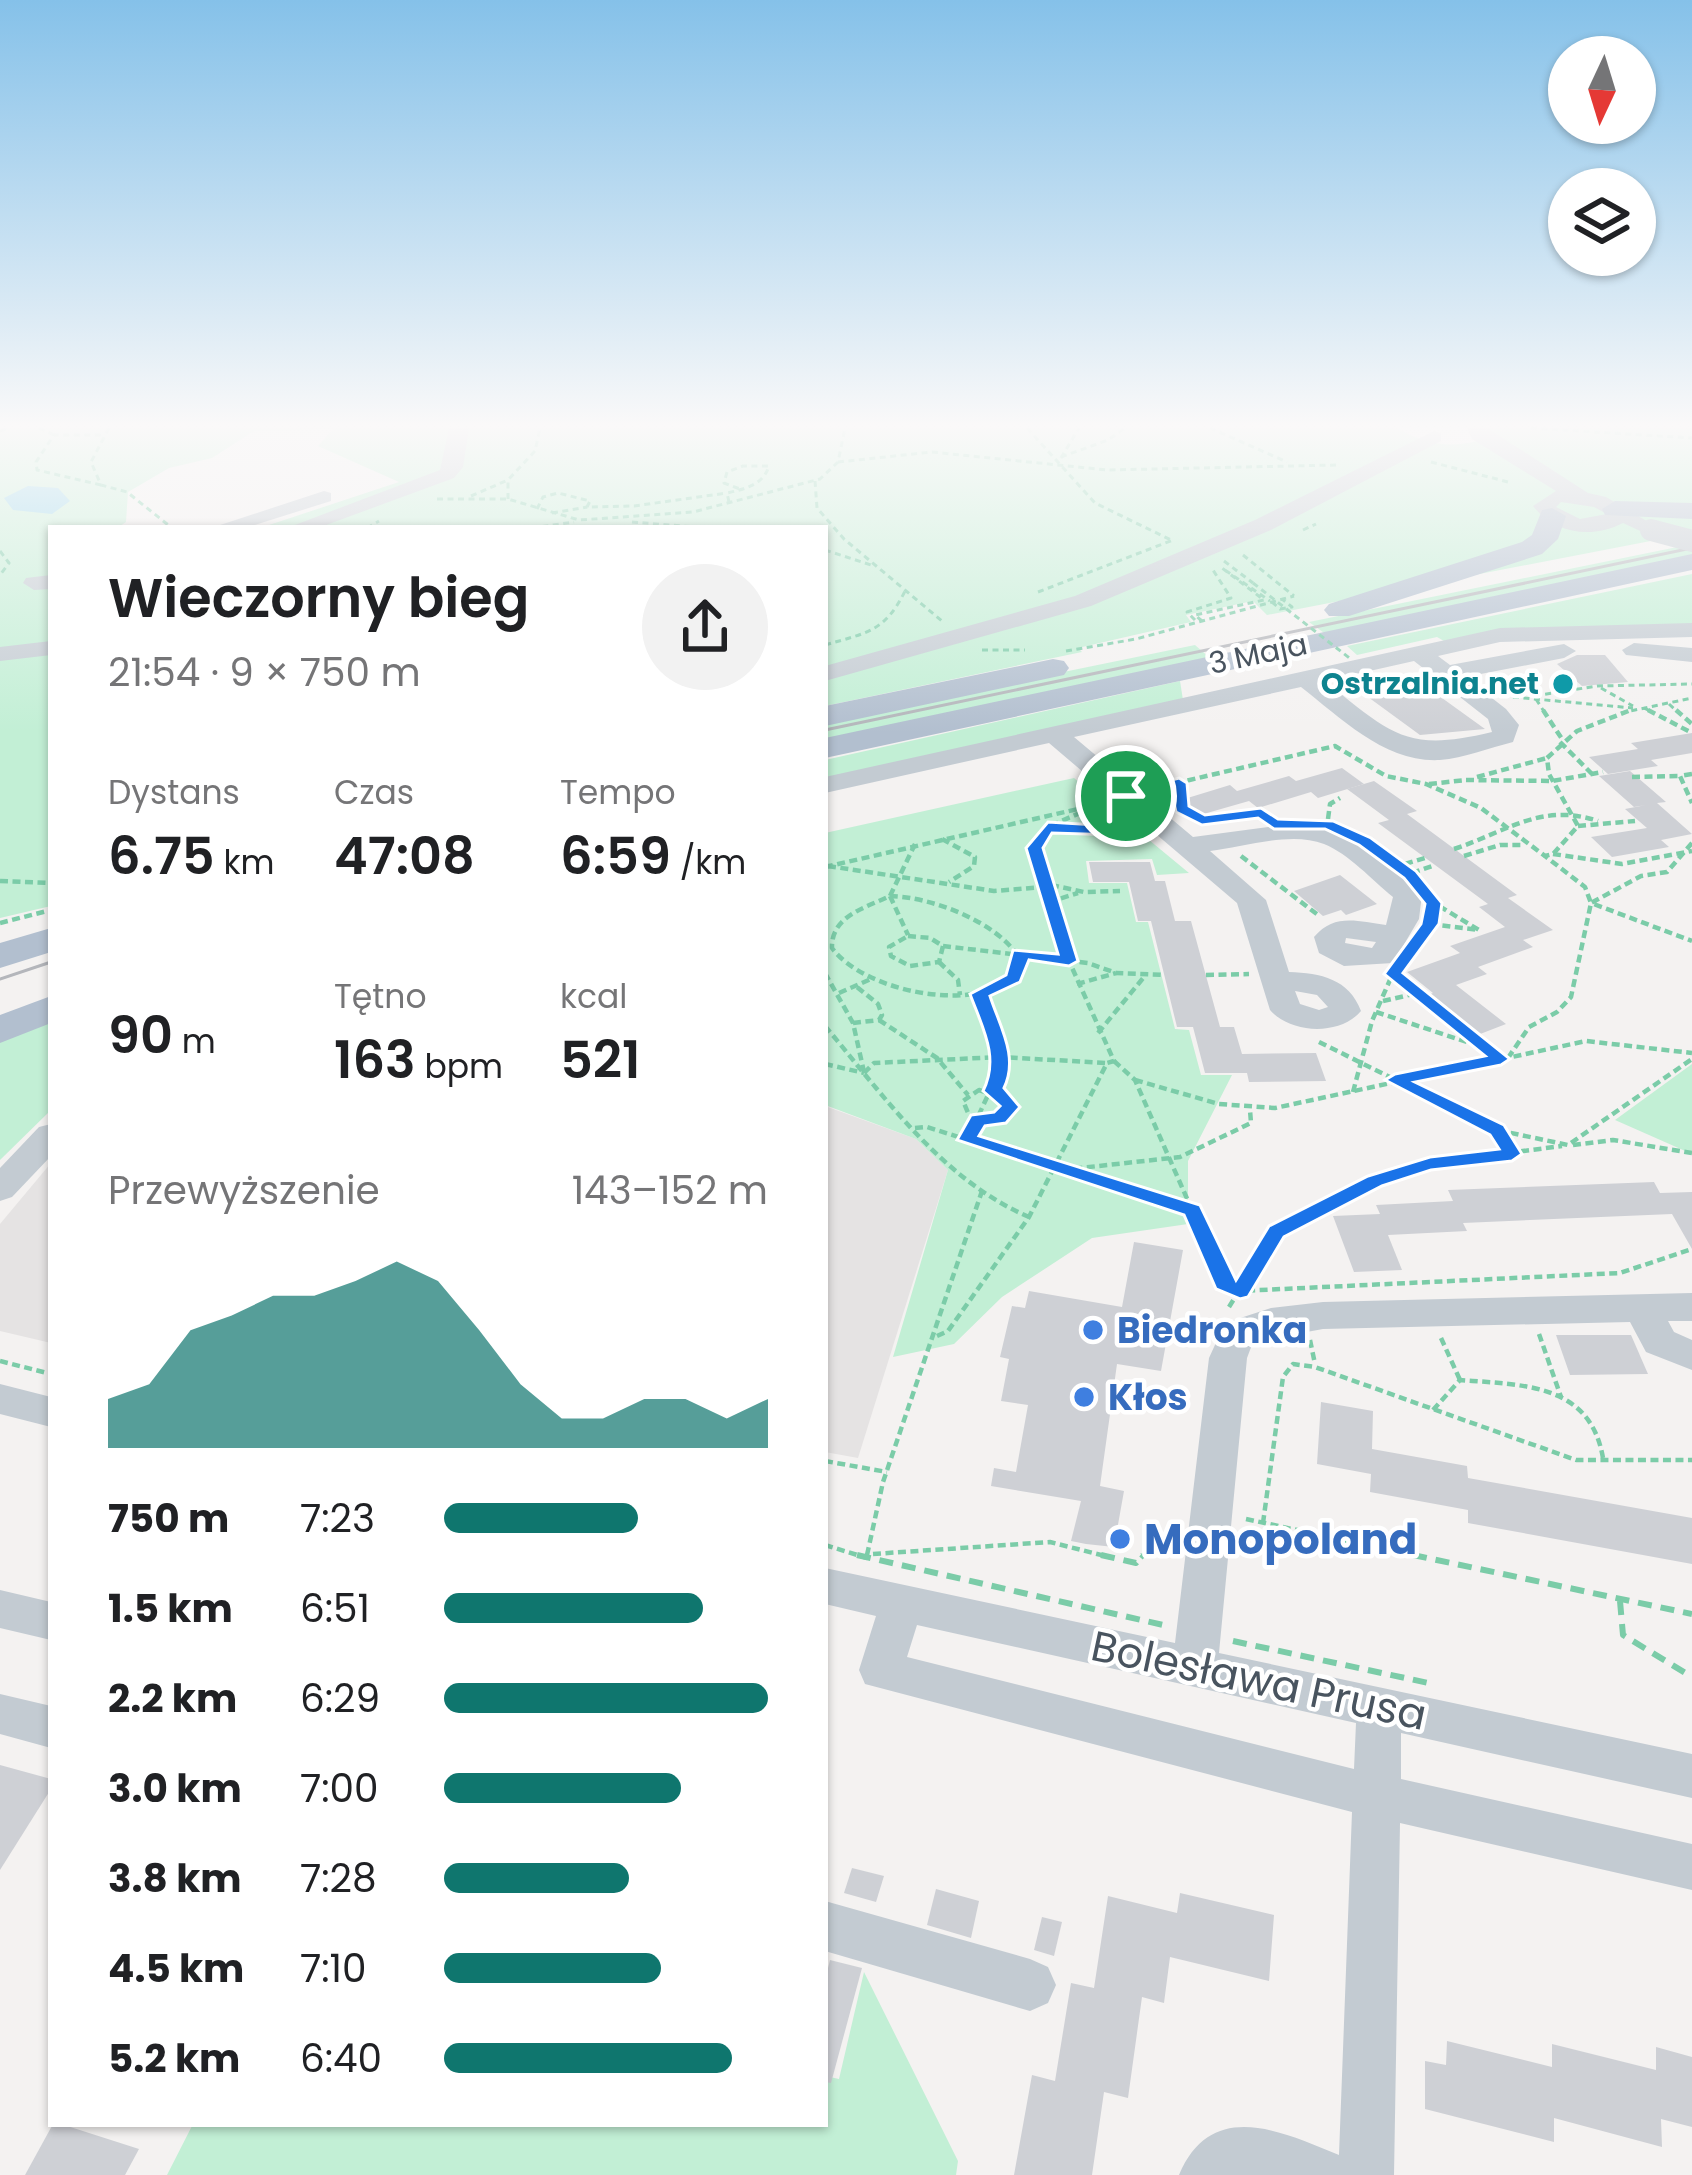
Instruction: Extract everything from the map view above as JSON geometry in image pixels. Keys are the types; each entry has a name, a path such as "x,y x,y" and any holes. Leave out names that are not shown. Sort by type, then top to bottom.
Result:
{"main road":[{"path":"1340,610 1532,548 1547,530"},
{"name":"3 Maja","path":"828,715 1692,540"},
{"name":"3 Maja","path":"828,747 1692,562"},
{"path":"0,936 48,924"},
{"path":"0,956 48,940"},
{"path":"0,997 48,981"},
{"path":"0,1030 48,1009"}],"street":[{"path":"828,673 1084,602 1200,549 1276,530"},
{"path":"1650,530 1692,540"},
{"path":"828,784 1500,634 1692,630"},
{"path":"0,654 48,648"},
{"path":"1446,673 1565,651 1692,655"},
{"path":"1306,678 1398,744 1418,750 1439,752 1504,736 1506,725 1497,714 1419,653"},
{"path":"1055,735 1130,800 1195,833 1251,900 1266,978 1286,1010 1306,1020 1340,1017 1344,1003 1333,990 1341,944 1362,928 1407,937 1407,894 1339,840 1298,830 1195,833"},
{"path":"0,1189 48,1138"},
{"path":"1195,1666 1228,1358 1238,1333 1265,1320 1528,1306 1692,1307"},
{"path":"1642,1309 1660,1342 1692,1357"},
{"name":"Bolesława Prusa","path":"828,1587 1692,1776"},
{"path":"902,1602 881,1670 1262,1770 1692,1868"},
{"path":"0,1609 48,1620"},
{"path":"1366,2175 1379,1705"},
{"path":"0,1714 48,1726"},
{"path":"828,1927 1030,1984"},
{"path":"1207,2175 1231,2151 1320,2175"}],"path":[{"path":"838,530 963,638"},
{"path":"1032,594 1169,540 1200,549 1231,598 1226,604 1187,612 1202,621 1294,596 1242,555 1200,549 1145,530"},
{"path":"0,550 9,562 0,574"},
{"path":"828,551 874,565"},
{"path":"1202,621 1195,615 1264,600 1222,568 1277,601"},
{"path":"1252,583 1352,660"},
{"path":"838,645 892,618 905,591"},
{"path":"925,624 941,620"},
{"path":"828,647 875,638"},
{"path":"1515,698 1597,686 1692,684"},
{"path":"1597,686 1692,733"},
{"path":"1534,696 1641,708"},
{"path":"1534,696 1561,740 1592,774"},
{"path":"1466,780 1547,758 1561,740 1609,716 1692,698"},
{"path":"1666,703 1692,724"},
{"path":"1130,800 1141,792 1356,741"},
{"path":"1335,746 1386,776 1426,784 1481,808 1585,887 1591,903 1571,998 1529,1027 1504,1058"},
{"path":"1547,758 1552,782 1578,826"},
{"path":"1426,784 1552,782 1603,772"},
{"path":"1632,777 1692,775"},
{"path":"1680,776 1692,803"},
{"path":"1179,783 1181,809 1195,833 1226,829 1261,813 1274,824"},
{"path":"1048,827 1145,832 1130,800 1096,790"},
{"path":"1324,809 1340,798"},
{"path":"1328,824 1330,804"},
{"path":"828,864 1097,805 1048,827 1035,848 1077,984 1110,1062 1029,1217 948,1331 937,1336"},
{"path":"1454,849 1497,835 1504,826 1568,811 1598,821"},
{"path":"1553,854 1578,826 1635,821"},
{"path":"1226,829 1341,944"},
{"path":"941,838 975,857 974,866 949,882"},
{"path":"1591,903 1641,876 1667,872 1692,843"},
{"path":"908,935 890,896 896,874 915,844"},
{"path":"1464,856 1501,844 1528,846"},
{"path":"1545,856 1622,864 1689,851"},
{"path":"1419,884 1401,865 1425,858"},
{"path":"828,864 994,891 1120,891"},
{"path":"1410,874 1435,865"},
{"path":"0,880 48,883"},
{"path":"1049,902 1084,892"},
{"path":"1407,937 1430,924 1479,930 1433,903 1429,894"},
{"path":"910,895 1006,938 1020,953 1021,965 1014,979 980,994 926,993 872,979 828,949 838,922 890,896 910,895"},
{"path":"1591,903 1692,941"},
{"path":"0,923 48,911"},
{"path":"938,962 910,966 891,956 889,947 908,935 978,953 1020,953 1116,973 1164,975"},
{"path":"938,962 943,946"},
{"path":"938,962 958,980 960,995"},
{"path":"1353,1092 1376,1012 1395,971 1504,1058"},
{"path":"1077,984 1116,973"},
{"path":"1098,1033 1146,975"},
{"path":"1206,975 1266,978"},
{"path":"828,977 854,1023 864,1073"},
{"path":"839,993 872,979"},
{"path":"857,987 881,1009 879,1020"},
{"path":"1381,1002 1418,993"},
{"path":"967,1140 1001,1073 1001,1057 980,994"},
{"path":"1376,1012 1488,1049"},
{"path":"854,1023 879,1020 937,1058 968,1095"},
{"path":"828,1030 915,1128 982,1191 1029,1217"},
{"path":"1316,1040 1497,1130 1568,1145 1692,1056"},
{"path":"864,1073 874,1063 937,1058 1110,1062 1136,1080 1250,1109 1301,1105 1395,1080 1586,1041 1692,1056"},
{"path":"828,1065 864,1073"},
{"path":"1136,1080 1224,1283 1240,1291 1620,1273 1692,1249"},
{"path":"992,1091 1002,1094 1010,1107 999,1118 978,1119 964,1108 968,1095 992,1091"},
{"path":"1057,1170 1168,1158 1251,1123 1250,1109"},
{"path":"915,1128 927,1127 1192,1210"},
{"path":"1497,1130 1512,1154"},
{"path":"1240,1291 1276,1232 1375,1181 1430,1163 1613,1140 1692,1153"},
{"path":"867,1555 887,1472 937,1336 982,1191"},
{"path":"1528,1306 1562,1399"},
{"path":"1442,1339 1460,1380"},
{"path":"1310,1342 1315,1367"},
{"path":"0,1361 48,1373"},
{"path":"1263,1523 1283,1377 1293,1364 1315,1367 1576,1460 1692,1460"},
{"path":"1460,1380 1522,1384 1562,1399 1593,1420 1603,1458"},
{"path":"1432,1410 1460,1380"},
{"path":"828,1462 887,1472"},
{"path":"828,1546 867,1555 1050,1542 1136,1562 1163,1531 1210,1521 1263,1523 1692,1614"},
{"path":"1620,1600 1623,1635 1692,1677"}],"shaded area":[{"path":"828,1107 916,1139 948,1170 858,1458 828,1453"},
{"path":"48,1167 48,1342 0,1331 0,1224"}],"green space":[{"path":"0,530 48,530 48,907 0,918"},
{"path":"828,530 1692,530 1267,615 1253,601 1186,615 1191,622 1078,648 1082,652 828,705"},
{"path":"1692,544 1692,558 1327,635 1309,622"},
{"path":"1692,574 1692,624 1507,630 1444,641 1437,637 1357,655 1347,646"},
{"path":"1195,645 1210,658 828,742 828,720"},
{"path":"1180,681 1183,700 828,778 828,759"},
{"path":"1074,778 1189,873 1157,875 1152,859 1086,861 1089,883 1127,883 1136,922 1148,922 1175,1029 1189,1030 1201,1075 1232,1075 1188,1161 1188,1224 1092,1238 1002,1297 954,1344 893,1357 948,1170 916,1139 828,1106 828,832"},
{"path":"48,1017 48,1113 0,1160 0,1038"},
{"path":"1692,1064 1692,1154 1615,1120"},
{"path":"864,1972 958,2161 956,2175 167,2175 191,2127 828,2127 828,2077 839,2079"}],"building":[{"path":"1577,655 1605,655 1628,682 1582,686 1557,664"},
{"path":"1424,684 1485,729 1420,735 1368,697"},
{"path":"1692,733 1692,753 1651,760 1658,766 1608,774 1589,757 1638,749 1631,743"},
{"path":"1342,768 1364,784 1318,798 1311,792 1258,808 1249,801 1200,815 1181,800 1230,785 1237,791 1289,776 1296,781"},
{"path":"1630,771 1666,802 1657,803 1692,834 1661,840 1669,847 1612,857 1591,837 1647,828 1625,809 1646,805 1634,807 1599,776"},
{"path":"1374,781 1417,811 1407,814 1517,895 1508,898 1553,930 1523,940 1533,947 1478,967 1487,974 1456,985 1506,1024 1475,1036 1425,996 1433,993 1407,972 1460,953 1450,946 1505,927 1479,907 1488,904 1378,823 1389,820 1347,789"},
{"path":"1089,862 1150,862 1155,881 1165,881 1175,921 1191,921 1220,1027 1234,1027 1242,1054 1316,1053 1326,1081 1249,1082 1247,1073 1205,1073 1193,1027 1177,1027 1151,921 1138,921 1129,882 1093,882"},
{"path":"1340,875 1377,904 1346,915 1341,910 1323,916 1294,891"},
{"path":"1654,1182 1660,1193 1692,1192 1692,1249 1672,1214 1463,1223 1467,1231 1388,1235 1402,1270 1354,1272 1333,1216 1380,1214 1376,1205 1453,1201 1448,1190"},
{"path":"1134,1242 1183,1250 1161,1371 1117,1364 1100,1486 1124,1491 1114,1547 1086,1544 1071,1541 1081,1501 991,1486 994,1468 1016,1472 1028,1405 1001,1401 1009,1359 1000,1357 1012,1306 1025,1308 1029,1291 1122,1307"},
{"path":"1556,1335 1631,1335 1648,1374 1570,1375"},
{"path":"1321,1402 1373,1411 1372,1449 1467,1466 1468,1478 1692,1518 1692,1564 1468,1523 1468,1510 1370,1492 1371,1474 1317,1464"},
{"path":"0,1765 48,1778 48,1794 0,1870"},
{"path":"852,1868 884,1876 876,1902 844,1893"},
{"path":"936,1889 979,1901 971,1938 927,1925"},
{"path":"1180,1893 1274,1915 1269,1981 1170,1957 1164,2003 1142,1997 1128,2098 1104,2092 1092,2175 1014,2175 1032,2075 1055,2081 1071,1983 1094,1988 1108,1896 1177,1913"},
{"path":"1042,1917 1062,1922 1054,1956 1034,1950"},
{"path":"830,1960 862,1968 831,2083 828,2082"},
{"path":"1447,2041 1552,2067 1552,2044 1656,2070 1656,2047 1692,2057 1692,2127 1661,2119 1662,2147 1554,2118 1554,2142 1425,2109 1425,2061 1446,2065"},
{"path":"51,2127 70,2127 139,2149 125,2175 25,2175"}],"tram line":[{"path":"828,729 1692,548"},
{"path":"0,979 48,963"}],"place":[{"name":"Ostrzalnia.net","path":"1563,684"},
{"name":"Biedronka","path":"1093,1330"},
{"name":"Kłos","path":"1084,1397"},
{"name":"Monopoland","path":"1120,1539"}],"route":[{"path":"1179,783 1181,809 1202,820 1261,813 1274,824 1306,820 1328,824 1365,842 1410,874 1433,903 1430,924 1393,974 1501,1059 1395,1080 1497,1130 1512,1154 1430,1163 1375,1181 1276,1232 1240,1291 1224,1283 1192,1210 967,1140 978,1119 999,1118 1010,1107 1009,1100 992,1091 1002,1065 980,994 1014,979 1021,965 1020,953 1069,961 1035,848 1048,827 1145,832 1108,801 1126,796 1179,783"}]}
